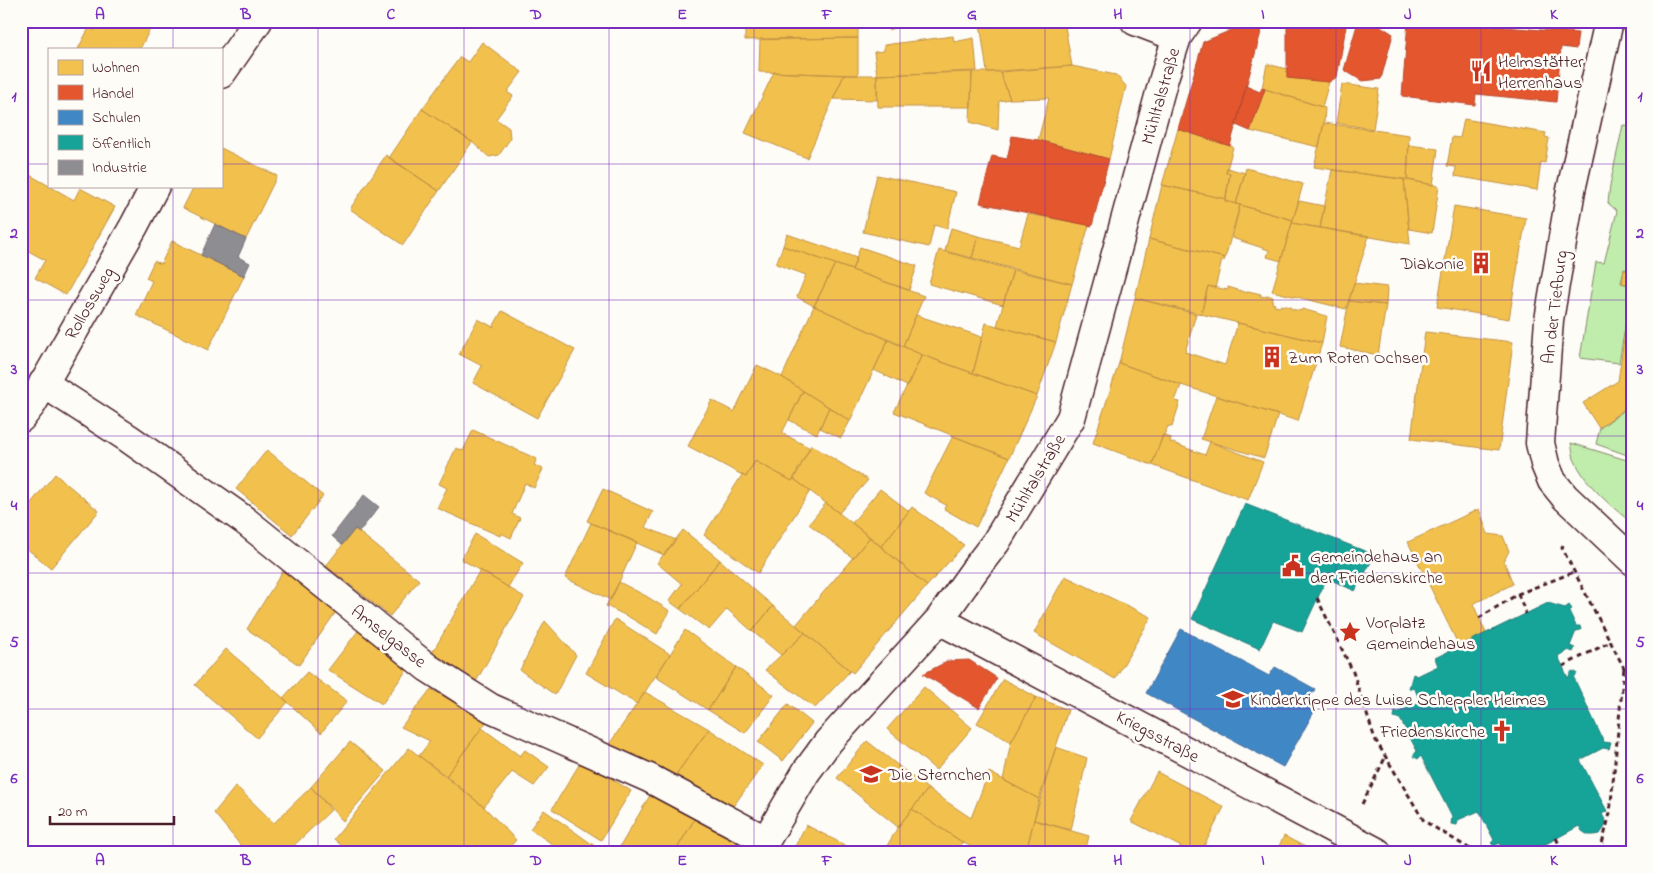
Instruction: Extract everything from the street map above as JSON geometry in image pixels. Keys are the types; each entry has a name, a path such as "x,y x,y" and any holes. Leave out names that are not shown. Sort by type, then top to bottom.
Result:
{"street":[{"path":"222,73 258,21"},
{"path":"1135,21 1182,29"},
{"name":"An der Tiefburg","path":"1609,21 1571,190 1549,320 1540,443 1545,464 1552,481 1565,497 1633,562"},
{"name":"Mühltalstraße","path":"762,846 806,772 828,742 939,620 996,542 1071,418 1164,78 1182,29"},
{"name":"Rollossweg","path":"21,418 32,404 154,188"},
{"name":"Amselgasse","path":"43,382 128,438 244,520 428,668 491,708 648,778 762,846"},
{"name":"Kriegsstraße","path":"939,620 1377,852"}],"path":[{"path":"1580,511 1568,531 1562,548 1624,668 1610,813 1600,852"},
{"path":"1479,618 1518,594 1574,572"},
{"path":"1518,594 1526,614"},
{"path":"1317,598 1353,672 1375,739 1424,821 1476,852"},
{"path":"1563,666 1610,642"},
{"path":"1624,668 1633,667"},
{"path":"1345,835 1386,758"},
{"path":"1556,838 1563,852"}],"green space":[{"path":"1623,125 1633,126 1633,271 1624,269 1621,283 1632,286 1619,363 1580,358 1596,262 1604,263 1617,211 1608,203"},
{"path":"1633,405 1633,457 1596,444 1600,428"},
{"path":"1571,443 1633,462 1633,524 1600,495 1585,478 1574,459"}],"building: Wohnen":[{"path":"99,21 145,21 152,25 140,48 79,48 89,28 94,31"},
{"path":"627,21 673,21 671,30"},
{"path":"745,21 858,21 858,38 745,40"},
{"path":"885,21 914,21 888,30"},
{"path":"991,21 1064,21 1072,66 987,72 980,23"},
{"path":"953,36 954,42 974,38 977,71 877,75 874,52 884,51 884,45"},
{"path":"858,38 858,75 759,72 760,39"},
{"path":"482,42 522,72 507,92 513,96 496,119 509,128 510,139 499,155 489,157 472,142 422,109 460,57 468,62"},
{"path":"1267,64 1287,69 1287,78 1329,82 1322,107 1262,88"},
{"path":"1072,66 1116,75 1126,86 1109,159 1038,140 1049,98 1010,99 1000,72"},
{"path":"774,72 844,75 807,158 745,133"},
{"path":"972,72 971,107 878,107 877,75"},
{"path":"972,72 1000,72 1010,99 999,101 998,130 970,122"},
{"path":"844,75 877,75 877,100 833,99"},
{"path":"1342,84 1379,89 1373,129 1336,123"},
{"path":"1265,89 1325,108 1319,147 1250,131"},
{"path":"422,109 472,142 439,191 389,158"},
{"path":"1464,119 1546,133 1545,137 1549,138 1545,163 1541,162 1537,190 1455,176 1456,167 1447,166 1452,137 1460,138"},
{"path":"1324,123 1409,135 1407,180 1314,167"},
{"path":"1178,129 1233,147 1226,173 1230,173 1226,199 1162,185"},
{"path":"1409,145 1438,149 1433,185 1407,180"},
{"path":"222,148 277,176 246,239 183,208 193,188 222,188"},
{"path":"386,155 439,191 403,245 350,209"},
{"path":"1227,168 1245,173 1236,204 1225,201 1230,173 1226,173"},
{"path":"1246,168 1303,184 1293,220 1236,204"},
{"path":"21,170 48,185 48,188 53,188 74,200 80,188 115,207 66,295 35,278 45,260 21,247"},
{"path":"1332,170 1404,179 1410,244 1320,228"},
{"path":"877,175 956,192 947,229 934,225 929,247 863,232"},
{"path":"1404,179 1439,186 1432,233 1409,229"},
{"path":"1162,185 1226,199 1225,201 1240,205 1225,258 1149,239"},
{"path":"1299,201 1324,206 1320,228 1292,223"},
{"path":"1240,205 1293,220 1281,261 1267,257 1269,250 1232,238"},
{"name":"Diakonie","path":"1454,206 1526,218 1509,319 1437,307"},
{"path":"1028,214 1089,225 1072,284 972,258 978,236 1019,246"},
{"path":"1292,223 1369,236 1346,309 1272,291"},
{"path":"951,228 978,236 972,258 945,251"},
{"path":"787,234 857,258 852,270 783,246"},
{"path":"1149,239 1225,258 1224,261 1222,260 1215,288 1208,286 1201,314 1135,298"},
{"path":"172,241 244,276 208,350 136,315 152,281 146,278 154,261 161,264"},
{"path":"783,246 835,264 814,306 797,297 806,275 776,264"},
{"path":"860,247 917,266 909,290 852,270"},
{"path":"939,250 1013,270 1003,305 929,284"},
{"path":"835,264 924,296 903,346 814,306"},
{"path":"1013,270 1072,284 1056,342 997,326"},
{"path":"1624,270 1633,271 1633,404 1599,428 1583,403 1618,381 1632,285 1622,283"},
{"path":"1354,283 1387,287 1386,305 1349,301"},
{"path":"1208,286 1228,290 1228,287 1248,293 1248,291 1261,294 1260,296 1267,297 1267,295 1273,297 1272,303 1275,304 1274,306 1280,307 1281,305 1291,307 1291,309 1301,311 1302,309 1327,316 1322,343 1201,314"},
{"name":"Zum Roten Ochsen","path":"1135,298 1196,314 1185,352 1225,365 1238,323 1322,343 1298,421 1181,385 1119,363"},
{"path":"1349,301 1386,305 1378,355 1340,347"},
{"path":"814,306 888,340 850,421 782,377"},
{"path":"502,311 575,350 537,418 473,383 482,366 459,354 478,319 493,327"},
{"path":"916,315 982,337 973,373 922,355 903,346"},
{"path":"986,323 1056,342 1037,396 973,373"},
{"path":"1425,332 1513,342 1499,450 1411,439"},
{"path":"888,340 922,355 907,386 874,370"},
{"path":"922,355 1037,396 1009,458 894,412"},
{"path":"1119,363 1181,385 1175,401 1180,402 1172,427 1168,426 1163,435 1152,465 1093,443"},
{"path":"757,365 782,377 803,391 782,433 810,448 792,481 755,461 746,477 688,446 712,400 734,412"},
{"path":"803,391 829,407 817,434 789,420"},
{"path":"1216,396 1278,415 1264,458 1201,439"},
{"path":"829,407 850,421 841,438 820,428"},
{"path":"473,430 537,459 534,465 543,469 534,488 525,483 512,514 520,518 511,538 501,533 500,536 437,508 447,488 439,484 456,448 463,451"},
{"path":"1163,435 1171,438 1170,442 1205,455 1210,442 1263,462 1248,500 1152,465"},
{"path":"953,436 1009,458 976,527 944,509 946,505 924,493"},
{"path":"811,445 868,480 839,513 794,479"},
{"path":"267,450 323,496 292,535 236,489"},
{"path":"755,461 792,481 794,479 810,491 758,573 704,535 742,475 746,477"},
{"path":"55,474 99,511 51,568 21,544 21,515"},
{"path":"603,489 653,512 645,527 676,540 664,555 587,521"},
{"path":"880,489 909,511 881,547 852,523"},
{"path":"826,503 870,537 853,558 809,524"},
{"path":"912,507 964,545 927,586 881,547"},
{"path":"1479,509 1488,534 1503,536 1509,551 1504,561 1513,584 1473,604 1486,633 1459,646 1408,542"},
{"path":"591,523 637,542 611,600 565,578"},
{"path":"355,529 419,580 390,616 326,566"},
{"path":"683,530 720,560 680,609 669,601 682,584 657,563"},
{"path":"475,534 523,563 508,587 461,559"},
{"path":"870,537 927,586 853,673 796,625"},
{"path":"720,560 773,606 752,631 727,609 709,630 680,609"},
{"path":"284,569 338,609 299,665 247,629"},
{"path":"480,570 524,597 474,685 431,655"},
{"path":"1065,576 1151,617 1115,679 1034,633"},
{"path":"619,582 670,611 657,634 606,606"},
{"path":"773,606 805,633 781,655 752,631"},
{"path":"615,619 670,654 637,704 586,673"},
{"path":"545,621 576,655 555,695 520,670"},
{"path":"361,627 409,667 382,704 328,670"},
{"path":"685,630 736,667 708,710 656,677"},
{"path":"805,633 850,671 815,708 765,670"},
{"path":"226,649 288,702 257,738 195,685"},
{"path":"736,667 774,695 745,733 708,710"},
{"path":"307,672 347,701 321,733 283,698"},
{"path":"1003,679 1036,697 1011,742 977,723"},
{"path":"924,687 972,728 936,770 887,729"},
{"path":"431,689 487,721 446,776 419,756 430,741 401,727"},
{"path":"645,692 709,729 672,780 608,746"},
{"path":"1036,697 1068,710 1039,799 1003,780 1011,742"},
{"path":"788,704 812,723 783,761 758,742"},
{"path":"482,728 520,756 525,750 549,767 534,786 512,772 484,807 446,776"},
{"path":"709,729 763,765 729,812 672,780"},
{"path":"867,741 928,789 898,827 837,778"},
{"path":"350,742 386,771 343,821 311,787"},
{"path":"1056,747 1087,758 1071,830 1034,820"},
{"path":"409,748 484,807 516,840 505,852 349,852 334,839"},
{"path":"582,760 631,791 601,840 552,809"},
{"path":"989,772 1039,799 1026,852 981,852 962,842 912,809 928,789 971,818"},
{"path":"1157,772 1224,807 1201,852 1191,852 1131,821"},
{"path":"236,786 274,823 311,787 331,810 287,852 246,852 214,813"},
{"path":"652,792 697,815 675,852 621,852 618,850"},
{"path":"912,809 962,842 958,852 897,852 887,846 898,827"},
{"path":"544,810 596,847 593,852 544,852 551,843 530,829"},
{"path":"697,815 744,842 739,852 675,852"},
{"path":"1034,820 1089,836 1085,852 1026,852"},
{"path":"806,825 858,852 792,852"},
{"path":"1284,836 1315,852 1276,852"}],"building: Handel":[{"path":"1253,21 1264,21 1230,146 1178,129 1203,42"},
{"path":"1287,21 1347,21 1337,77 1329,82 1287,78"},
{"name":"Helmstätter Herrenhaus","path":"1408,21 1432,21 1578,33 1576,49 1561,47 1556,102 1476,94 1475,105 1402,96"},
{"path":"1376,23 1393,34 1381,79 1362,81 1344,70 1357,25"},
{"path":"1246,86 1260,92 1262,88 1265,89 1250,131 1236,125"},
{"path":"1012,136 1038,140 1109,159 1092,226 980,203 992,156 1007,159"},
{"path":"969,660 997,678 979,708 923,674 948,661"}],"building: Schulen":[{"name":"Kinderkrippe des Luise Scheppler Heimes","path":"1181,629 1269,676 1275,667 1315,689 1306,705 1315,710 1283,767 1146,693"}],"building: Öffentlich":[{"name":"Gemeindehaus an der Friedenskirche","path":"1245,504 1375,555 1355,591 1327,578 1302,632 1273,621 1260,649 1192,619"},
{"name":"Friedenskirche","path":"1548,603 1565,608 1569,605 1572,609 1569,611 1576,626 1580,626 1581,630 1576,631 1570,646 1575,648 1573,652 1568,650 1558,656 1568,678 1572,671 1577,673 1574,678 1604,742 1611,743 1609,749 1603,748 1580,760 1607,811 1602,814 1606,825 1600,834 1594,835 1588,835 1579,826 1535,850 1536,852 1504,852 1500,843 1494,846 1491,843 1494,840 1479,811 1458,820 1457,825 1451,824 1452,817 1421,756 1418,759 1413,756 1417,751 1400,719 1394,717 1395,712 1420,702 1415,689 1409,688 1413,674 1417,676 1438,666 1435,658"}],"building: Industrie":[{"path":"215,224 246,239 238,257 250,263 244,276 201,255"},
{"path":"364,495 379,507 359,532 355,529 342,545 332,536"}],"place":[{"name":"Helmstätter Herrenhaus","path":"1481,71"},
{"name":"Diakonie","path":"1481,263"},
{"name":"Zum Roten Ochsen","path":"1272,357"},
{"name":"Gemeindehaus an der Friedenskirche","path":"1293,566"},
{"name":"Vorplatz Gemeindehaus","path":"1350,632"},
{"name":"Kinderkrippe des Luise Scheppler Heimes","path":"1233,699"},
{"name":"Friedenskirche","path":"1502,731"},
{"name":"Die Sternchen","path":"871,774"}]}
